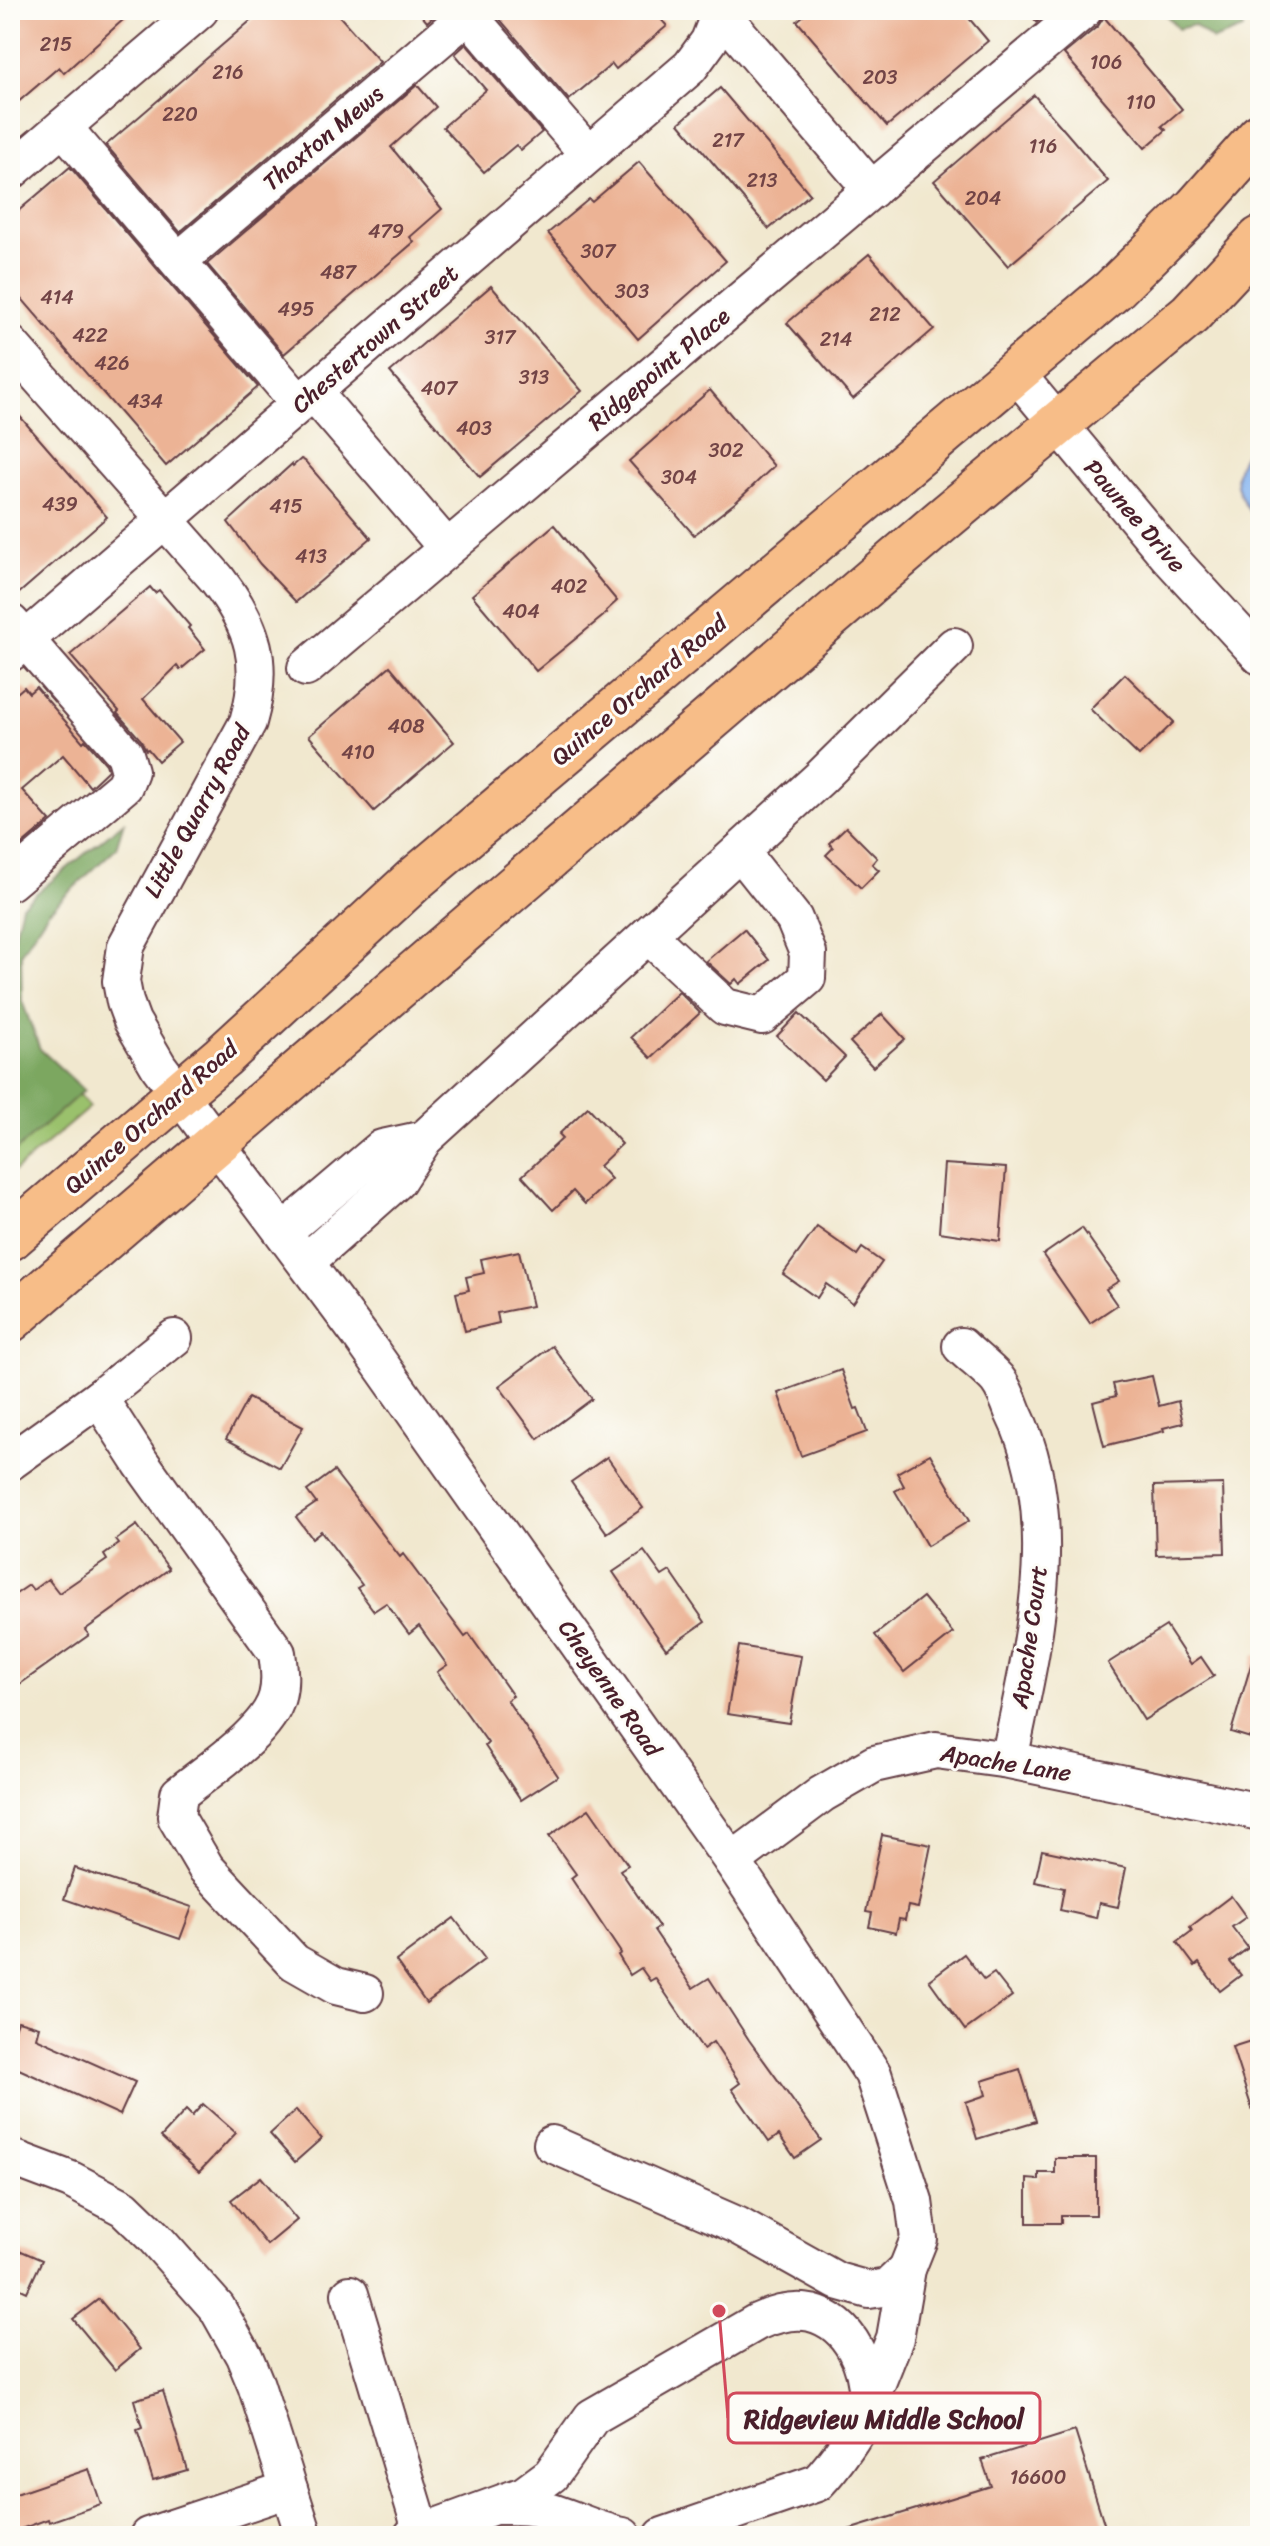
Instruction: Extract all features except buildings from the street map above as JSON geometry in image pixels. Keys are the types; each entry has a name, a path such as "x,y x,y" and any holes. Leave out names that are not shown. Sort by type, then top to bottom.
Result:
{"main road":[{"name":"Quince Orchard Road","path":"10,1238 179,1095 415,879 1113,290 1196,208 1260,136"},
{"path":"10,1320 1056,425 1190,314 1260,239"}],"street":[{"path":"10,172 200,10"},
{"name":"Ridgepoint Place","path":"306,668 1084,10"},
{"path":"721,11 872,190"},
{"name":"Chestertown Street","path":"15,638 165,519 690,67 709,41 721,11"},
{"name":"Thaxton Mews","path":"178,261 466,12 588,154"},
{"path":"63,127 178,261 447,548"},
{"name":"Little Quarry Road","path":"10,344 217,579 250,633 256,667 253,703 239,741 144,909 126,946 122,963 121,981 132,1021 179,1095 216,1143"},
{"name":"Pawnee Drive","path":"1015,372 1167,555 1260,656"},
{"path":"10,882 124,786 130,771 125,754 15,638"},
{"path":"307,1261 397,1181 424,1139 820,778 954,646"},
{"path":"648,935 725,1007 762,1016 807,978 808,953 794,919 740,851"},
{"path":"284,1231 382,1148 424,1139"},
{"name":"Cheyenne Road","path":"216,1143 307,1261 732,1861 873,2074 914,2201 919,2239 907,2269 895,2338 867,2408 842,2453 817,2483 663,2536"},
{"path":"10,1462 99,1398 174,1338"},
{"name":"Apache Court","path":"961,1346 999,1381 1028,1441 1040,1519 1040,1581 1032,1647 1009,1760"},
{"path":"99,1398 141,1463 277,1653 280,1678 277,1699 264,1724 179,1794 176,1817 206,1868 294,1962 336,1986 365,1993"},
{"name":"Apache Lane","path":"732,1861 822,1794 874,1764 936,1750 1009,1760 1260,1812"},
{"path":"552,2144 737,2225 837,2281 869,2290 888,2287 907,2269"},
{"path":"10,2157 71,2180 124,2208 217,2308 249,2368 304,2536"},
{"path":"350,2294 419,2535 524,2495 551,2475 592,2417 744,2329 778,2313 811,2313 838,2327 856,2347 863,2369 867,2408"},
{"path":"148,2536 289,2489"},
{"path":"497,2506 533,2507 623,2536"}],"green space":[{"path":"1162,10 1244,10 1243,29 1213,40 1194,25 1178,29"},
{"path":"124,822 116,848 48,912 21,953 22,1001 40,1049 84,1090 10,1156 10,955 22,905"},
{"path":"10,1017 90,1107 10,1175"}],"water":[{"path":"1260,430 1260,528 1242,499 1236,479 1242,459"}],"place":[{"name":"Ridgeview Middle School","path":"719,2311"}]}
